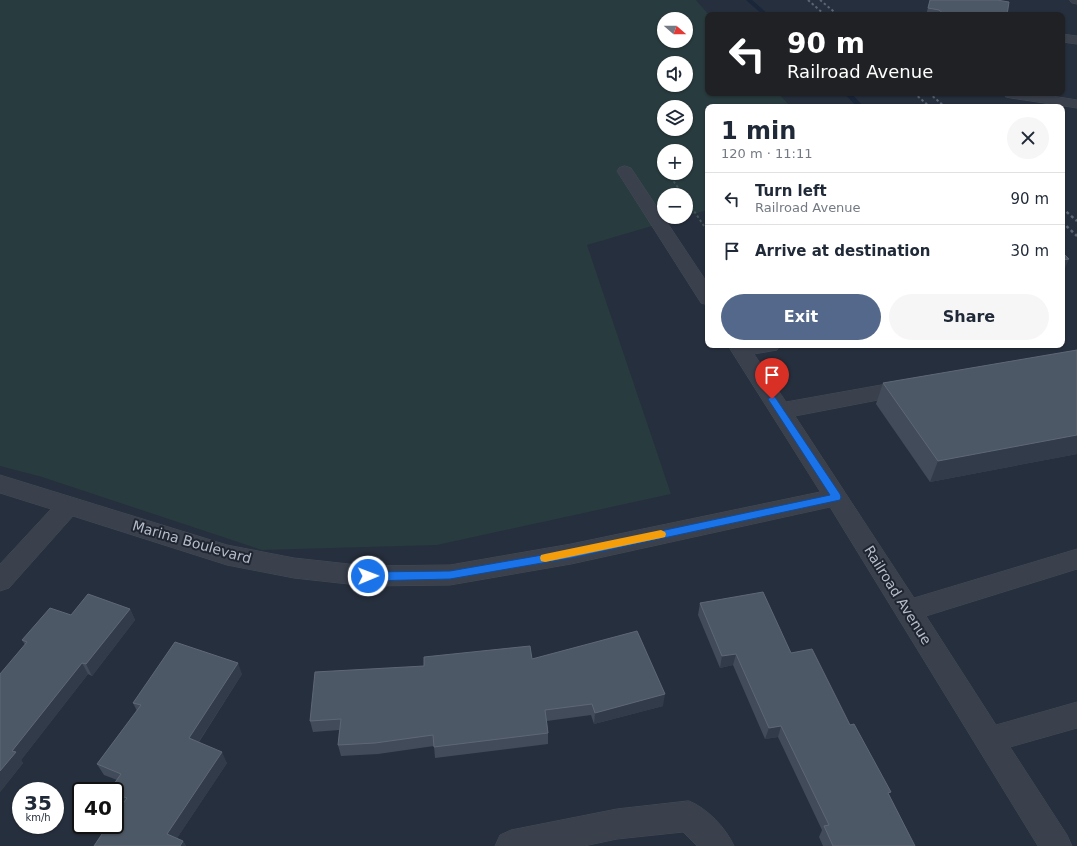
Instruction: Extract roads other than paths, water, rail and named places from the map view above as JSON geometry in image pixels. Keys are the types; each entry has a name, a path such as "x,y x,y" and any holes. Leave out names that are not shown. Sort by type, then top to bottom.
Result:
{"street":[{"path":"1065,38 1077,40"},
{"path":"1024,96 1077,104"},
{"path":"625,171 705,294"},
{"name":"Railroad Avenue","path":"740,348 836,497 1056,846"},
{"path":"780,411 925,384"},
{"name":"Marina Boulevard","path":"0,484 227,555 294,568 368,576 450,575 571,554 836,497"},
{"path":"0,581 69,505"},
{"path":"908,611 1077,559"},
{"path":"989,740 1077,715"},
{"path":"511,846 618,824 689,816 718,846"}],"waterway":[{"path":"749,0 763,12"},
{"path":"850,96 858,104"}],"railway":[{"path":"808,0 822,12"},
{"path":"820,0 834,12"},
{"path":"917,96 927,104"},
{"path":"932,96 942,104"},
{"path":"1065,211 1077,221"},
{"path":"1065,225 1077,236"}]}
